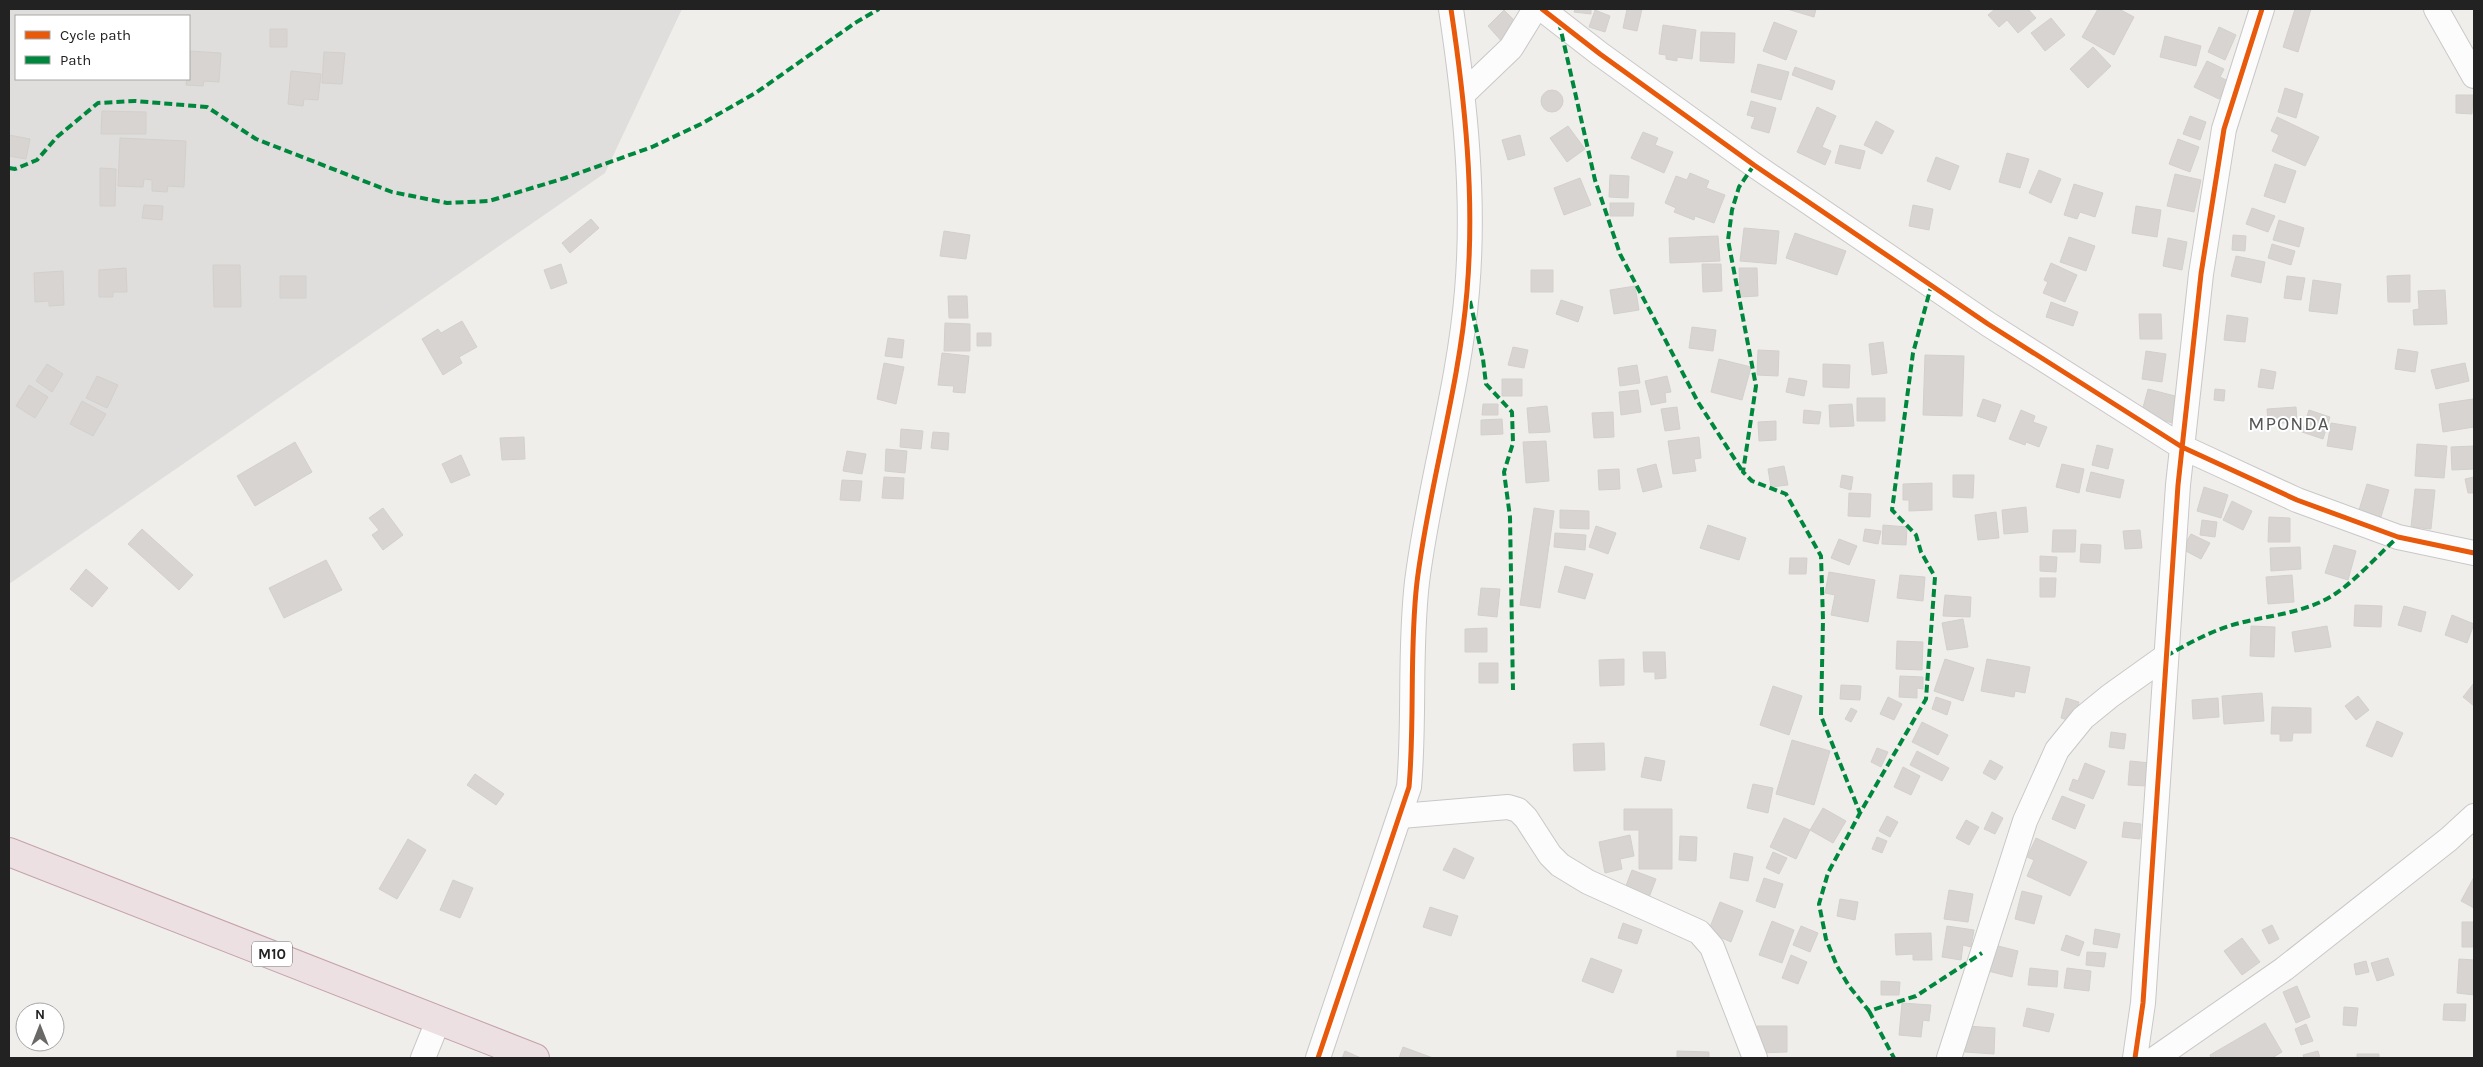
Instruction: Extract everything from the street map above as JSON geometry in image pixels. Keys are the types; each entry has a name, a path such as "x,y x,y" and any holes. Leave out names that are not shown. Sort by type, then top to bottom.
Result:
{"highway":[{"name":"M10","path":"9,852 535,1058"}],"street":[{"path":"1318,1058 1401,816 1409,786 1412,748 1412,665 1417,584 1428,509 1454,373 1467,290 1469,184 1463,94 1451,9"},
{"path":"1463,94 1511,48 1535,9"},
{"path":"1542,9 1607,60 1754,164 1988,324 2182,447 2297,500 2398,537 2474,553"},
{"path":"2135,1058 2143,1003 2182,447 2203,265 2224,129 2262,9"},
{"path":"2436,9 2474,76"},
{"path":"1949,1058 2025,821 2057,750 2083,718 2166,656"},
{"path":"1401,816 1508,807 1518,810 1550,855 1560,865 1588,882 1700,932 1712,947 1755,1058"},
{"path":"2156,1058 2284,969 2449,839 2474,816"},
{"path":"423,1058 438,1021"}],"shaded area":[{"path":"9,9 682,9 605,173 9,584"}],"building":[{"path":"1575,9 1591,9 1591,14 1574,12"},
{"path":"1627,9 1642,9 1637,31 1623,28"},
{"path":"1787,9 1816,9 1814,17"},
{"path":"1995,9 2028,9 2036,18 2018,33 2007,20 1999,27 1988,15"},
{"path":"2098,9 2119,9 2134,17 2114,55 2082,37"},
{"path":"2295,9 2311,9 2298,52 2283,47"},
{"path":"1504,10 1522,28 1504,44 1488,26"},
{"path":"1595,10 1610,16 1605,32 1589,27"},
{"path":"2051,18 2065,35 2045,51 2031,33"},
{"path":"1774,22 1797,31 1786,60 1763,51"},
{"path":"1663,25 1696,30 1692,59 1677,57 1677,61 1666,59 1666,55 1659,54"},
{"path":"2219,27 2236,35 2225,60 2208,52"},
{"path":"270,29 287,29 287,47 270,47"},
{"path":"1701,32 1735,33 1734,63 1700,61"},
{"path":"2165,36 2201,46 2196,66 2160,57"},
{"path":"2093,47 2111,66 2088,88 2070,69"},
{"path":"190,51 221,53 219,82 204,81 203,86 186,85 187,80 190,80"},
{"path":"324,52 345,53 342,84 322,83"},
{"path":"2207,61 2224,69 2220,77 2228,81 2219,99 2194,87"},
{"path":"1758,64 1789,72 1781,100 1751,92"},
{"path":"1795,67 1835,81 1832,90 1792,75"},
{"path":"291,71 321,74 318,100 304,99 303,106 288,104"},
{"path":"2285,88 2303,94 2296,118 2278,112"},
{"path":"1552,90 1560,93 1563,101 1560,109 1552,112 1544,109 1541,101 1544,93"},
{"path":"2456,95 2473,95 2472,114 2456,113"},
{"path":"1751,101 1776,108 1769,133 1751,128 1755,117 1747,115"},
{"path":"1817,107 1836,116 1822,147 1831,151 1825,165 1797,152"},
{"path":"102,111 146,112 146,134 101,134"},
{"path":"2190,116 2206,122 2200,140 2183,134"},
{"path":"2277,117 2319,137 2305,166 2272,151 2279,135 2271,131"},
{"path":"1876,121 1894,131 1882,154 1864,145"},
{"path":"1568,126 1585,149 1567,162 1550,138"},
{"path":"1643,132 1658,138 1655,145 1673,152 1664,173 1631,158"},
{"path":"9,135 30,139 26,159 9,156"},
{"path":"1520,135 1525,155 1508,160 1502,140"},
{"path":"120,138 186,141 184,187 168,186 167,192 152,191 152,180 144,179 143,187 118,186"},
{"path":"2178,139 2199,147 2190,172 2169,164"},
{"path":"1840,145 1865,151 1860,169 1835,163"},
{"path":"2007,153 2029,159 2020,188 1999,182"},
{"path":"1936,157 1959,166 1950,190 1927,181"},
{"path":"2275,164 2296,171 2285,203 2264,196"},
{"path":"100,168 116,169 115,206 100,206"},
{"path":"2039,170 2061,179 2051,203 2029,193"},
{"path":"1690,173 1709,181 1706,188 1725,195 1714,223 1695,216 1694,220 1674,212 1676,208 1665,203 1676,176 1687,180"},
{"path":"2175,174 2201,180 2194,212 2167,206"},
{"path":"1610,175 1629,176 1628,198 1609,197"},
{"path":"1580,178 1591,205 1564,215 1554,188"},
{"path":"2074,184 2103,193 2095,217 2080,212 2077,219 2064,215"},
{"path":"1610,203 1634,203 1633,216 1610,216"},
{"path":"144,205 163,206 162,220 142,218"},
{"path":"1913,205 1933,209 1929,230 1909,226"},
{"path":"2136,206 2161,210 2157,237 2132,233"},
{"path":"2252,208 2275,216 2268,232 2246,224"},
{"path":"591,219 599,228 570,253 562,243"},
{"path":"2279,220 2304,228 2299,247 2273,240"},
{"path":"1744,228 1779,231 1776,264 1740,261"},
{"path":"944,231 970,235 966,259 940,256"},
{"path":"1795,233 1846,251 1837,275 1786,258"},
{"path":"2233,235 2246,236 2245,251 2232,250"},
{"path":"1718,236 1720,261 1670,263 1669,238"},
{"path":"2069,237 2095,246 2086,271 2060,262"},
{"path":"2168,238 2187,242 2182,270 2163,266"},
{"path":"2272,244 2295,251 2291,265 2268,258"},
{"path":"2236,256 2265,262 2261,283 2231,276"},
{"path":"2051,263 2077,275 2065,302 2043,293 2048,282 2044,280"},
{"path":"561,264 567,283 551,289 544,270"},
{"path":"1702,264 1721,264 1722,291 1703,292"},
{"path":"213,265 240,265 241,307 214,307"},
{"path":"126,268 127,292 113,292 113,297 99,297 99,270"},
{"path":"1739,268 1757,268 1758,296 1740,297"},
{"path":"1531,270 1553,270 1553,292 1531,292"},
{"path":"63,271 64,305 49,306 49,301 35,302 34,273"},
{"path":"2410,275 2410,302 2388,302 2387,276"},
{"path":"280,276 306,276 306,298 280,298"},
{"path":"2287,276 2305,278 2301,300 2284,298"},
{"path":"2313,280 2341,284 2337,314 2309,311"},
{"path":"1635,286 1639,310 1614,314 1610,290"},
{"path":"2445,290 2447,324 2414,325 2413,310 2419,309 2418,291"},
{"path":"948,296 967,296 968,318 949,318"},
{"path":"1561,300 1583,307 1578,322 1556,314"},
{"path":"2051,302 2078,312 2073,326 2046,317"},
{"path":"2139,314 2161,314 2162,339 2140,339"},
{"path":"2227,315 2248,318 2245,342 2224,340"},
{"path":"462,321 477,347 459,357 462,363 443,375 422,339 438,329 441,333"},
{"path":"945,323 970,324 970,351 944,351"},
{"path":"1692,327 1716,330 1713,351 1689,348"},
{"path":"977,333 991,333 991,346 977,346"},
{"path":"888,338 904,340 902,358 885,356"},
{"path":"1883,342 1887,373 1872,375 1869,344"},
{"path":"1513,347 1528,350 1524,368 1508,365"},
{"path":"2398,349 2418,352 2415,372 2395,369"},
{"path":"1758,350 1779,351 1778,376 1757,375"},
{"path":"2146,351 2166,354 2162,382 2142,379"},
{"path":"942,353 969,356 965,393 953,392 954,386 938,385"},
{"path":"1925,355 1964,356 1962,416 1923,415"},
{"path":"1719,359 1751,367 1742,400 1711,392"},
{"path":"884,363 904,367 896,404 877,399"},
{"path":"2465,363 2469,381 2436,389 2431,370"},
{"path":"47,364 63,374 52,392 36,381"},
{"path":"1823,364 1850,365 1849,388 1823,387"},
{"path":"1637,365 1640,383 1620,386 1618,368"},
{"path":"2261,369 2276,372 2273,389 2258,387"},
{"path":"97,376 118,385 107,408 86,398"},
{"path":"1667,376 1671,392 1665,393 1666,402 1651,405 1645,381"},
{"path":"1789,378 1807,381 1804,396 1786,392"},
{"path":"1502,379 1522,379 1522,396 1502,396"},
{"path":"29,385 48,397 35,418 16,406"},
{"path":"2148,389 2179,397 2173,423 2141,415"},
{"path":"2215,389 2225,390 2224,401 2214,400"},
{"path":"1638,390 1641,412 1621,415 1619,392"},
{"path":"1857,398 1885,398 1885,421 1857,421"},
{"path":"1983,399 2001,405 1995,422 1977,416"},
{"path":"2473,399 2474,427 2443,432 2439,404"},
{"path":"82,401 106,414 93,436 70,424"},
{"path":"1483,404 1498,404 1498,415 1482,415"},
{"path":"1852,404 1854,426 1830,427 1829,405"},
{"path":"1547,406 1550,432 1529,433 1527,408"},
{"path":"1677,407 1680,429 1665,431 1661,409"},
{"path":"2296,407 2297,422 2268,424 2267,409"},
{"path":"1804,410 1821,412 1819,424 1803,423"},
{"path":"2021,410 2035,416 2033,422 2047,427 2039,447 2026,442 2025,445 2009,439"},
{"path":"2309,410 2330,417 2323,439 2302,432"},
{"path":"1613,412 1614,437 1594,438 1592,413"},
{"path":"1502,419 1503,434 1481,435 1481,420"},
{"path":"1776,421 1776,440 1759,441 1758,422"},
{"path":"2331,423 2356,427 2352,450 2327,446"},
{"path":"901,429 923,431 921,449 900,447"},
{"path":"933,432 949,433 948,450 931,448"},
{"path":"524,437 525,459 502,460 500,438"},
{"path":"1699,437 1701,458 1694,459 1696,471 1673,474 1668,441"},
{"path":"1546,441 1549,481 1526,483 1523,442"},
{"path":"295,442 312,472 255,506 237,476"},
{"path":"2417,444 2447,446 2444,478 2415,476"},
{"path":"2097,445 2113,449 2108,469 2092,465"},
{"path":"2474,446 2474,469 2452,470 2451,447"},
{"path":"886,449 907,451 905,473 885,471"},
{"path":"847,451 866,454 862,474 843,471"},
{"path":"461,455 470,475 451,483 442,464"},
{"path":"1656,464 1662,487 1643,492 1637,469"},
{"path":"2062,464 2084,469 2079,493 2056,487"},
{"path":"1784,466 1788,485 1771,487 1768,469"},
{"path":"1619,469 1620,489 1599,490 1598,470"},
{"path":"2091,472 2124,480 2120,498 2086,491"},
{"path":"1842,475 1853,477 1851,490 1840,487"},
{"path":"1953,475 1974,475 1973,498 1953,497"},
{"path":"884,477 904,478 903,499 882,498"},
{"path":"2474,477 2474,493 2468,493 2465,479"},
{"path":"842,480 862,481 860,501 840,500"},
{"path":"1932,483 1932,510 1909,511 1909,500 1903,500 1903,484"},
{"path":"2367,484 2389,490 2381,517 2359,510"},
{"path":"2204,487 2228,495 2221,518 2197,511"},
{"path":"2415,489 2435,490 2431,529 2411,527"},
{"path":"1849,493 1871,494 1870,517 1848,516"},
{"path":"2232,501 2252,511 2243,530 2223,520"},
{"path":"2026,507 2028,532 2004,534 2002,510"},
{"path":"383,508 403,535 383,550 372,535 379,530 369,518"},
{"path":"1534,508 1554,511 1540,608 1520,605"},
{"path":"1560,510 1589,511 1589,529 1560,528"},
{"path":"1996,512 1999,538 1978,540 1975,515"},
{"path":"2269,517 2290,518 2290,542 2268,542"},
{"path":"2202,520 2217,522 2215,537 2200,535"},
{"path":"1708,525 1746,538 1739,560 1700,548"},
{"path":"1883,525 1907,527 1906,545 1882,544"},
{"path":"1596,526 1616,533 1608,554 1589,547"},
{"path":"142,529 193,575 179,590 128,544"},
{"path":"1865,529 1881,531 1878,544 1863,541"},
{"path":"2053,530 2076,530 2075,552 2052,552"},
{"path":"2140,530 2142,548 2125,549 2123,531"},
{"path":"1555,533 1586,535 1585,550 1554,547"},
{"path":"2191,534 2210,543 2201,559 2182,549"},
{"path":"1839,539 1857,546 1849,565 1831,558"},
{"path":"2081,544 2101,545 2100,563 2080,562"},
{"path":"2334,545 2356,551 2348,580 2325,573"},
{"path":"2300,547 2301,569 2271,571 2270,548"},
{"path":"2040,556 2057,557 2056,572 2040,571"},
{"path":"1790,558 1807,558 1806,574 1789,574"},
{"path":"326,560 342,590 284,618 269,588"},
{"path":"1565,566 1593,574 1585,599 1558,592"},
{"path":"86,569 108,588 92,607 70,589"},
{"path":"1829,572 1875,580 1868,622 1831,615 1835,595 1825,593"},
{"path":"1900,575 1925,577 1923,601 1897,598"},
{"path":"2292,575 2294,602 2268,604 2266,577"},
{"path":"2040,578 2056,578 2055,597 2040,597"},
{"path":"1481,588 1500,589 1497,617 1478,615"},
{"path":"1945,595 1971,597 1970,617 1943,616"},
{"path":"2355,605 2382,606 2381,627 2354,626"},
{"path":"2404,606 2426,612 2421,632 2398,625"},
{"path":"2452,615 2474,624 2467,643 2445,635"},
{"path":"1963,619 1968,647 1947,650 1942,623"},
{"path":"2251,626 2275,627 2274,657 2250,656"},
{"path":"2327,626 2331,647 2295,652 2292,632"},
{"path":"1487,628 1487,652 1465,652 1465,629"},
{"path":"1897,641 1923,642 1922,670 1896,669"},
{"path":"1643,652 1665,652 1666,678 1655,679 1655,672 1644,672"},
{"path":"1624,659 1624,685 1600,686 1599,660"},
{"path":"1945,659 1974,668 1963,701 1934,691"},
{"path":"1987,659 2030,667 2025,693 2015,691 2014,697 1981,691"},
{"path":"1479,663 1498,663 1498,683 1479,683"},
{"path":"1900,676 1923,677 1923,689 1917,688 1917,698 1899,697"},
{"path":"2474,683 2474,706 2463,697"},
{"path":"1841,685 1861,686 1860,700 1840,699"},
{"path":"1773,686 1802,696 1789,735 1760,725"},
{"path":"2262,693 2264,721 2224,724 2222,696"},
{"path":"2358,696 2369,710 2356,720 2345,706"},
{"path":"1888,697 1902,704 1894,720 1880,714"},
{"path":"1936,697 1951,702 1947,715 1932,709"},
{"path":"2066,698 2079,702 2074,722 2061,718"},
{"path":"2218,698 2219,717 2193,719 2192,700"},
{"path":"2272,707 2311,708 2311,733 2293,733 2292,741 2280,741 2280,734 2271,734"},
{"path":"1851,708 1857,711 1851,722 1845,719"},
{"path":"2377,721 2403,733 2392,757 2366,746"},
{"path":"1922,722 1948,735 1938,755 1912,742"},
{"path":"2111,732 2126,734 2124,749 2109,747"},
{"path":"1792,740 1830,751 1814,805 1776,794"},
{"path":"1604,743 1605,770 1574,771 1573,744"},
{"path":"1877,748 1888,752 1881,767 1871,762"},
{"path":"1917,751 1949,768 1942,781 1910,765"},
{"path":"1645,757 1665,761 1661,781 1641,777"},
{"path":"1990,760 2003,767 1995,780 1983,773"},
{"path":"2130,761 2150,763 2148,786 2128,785"},
{"path":"2085,763 2105,771 2093,799 2069,790 2073,779 2078,781"},
{"path":"1903,767 1920,776 1911,795 1894,787"},
{"path":"475,774 504,794 496,805 467,785"},
{"path":"1753,784 1773,788 1768,813 1747,808"},
{"path":"2062,796 2085,805 2075,829 2052,819"},
{"path":"1823,808 1846,821 1833,843 1810,830"},
{"path":"1624,809 1672,809 1672,869 1639,869 1639,830 1624,830"},
{"path":"1992,812 2003,818 1995,834 1984,829"},
{"path":"1887,816 1898,822 1890,837 1879,831"},
{"path":"1784,818 1810,830 1796,859 1770,847"},
{"path":"1966,820 1979,827 1969,845 1956,838"},
{"path":"2124,822 2141,824 2140,839 2122,837"},
{"path":"1630,835 1634,856 1620,859 1622,869 1605,873 1599,842"},
{"path":"1680,836 1697,837 1696,861 1679,860"},
{"path":"1877,837 1887,841 1882,853 1872,849"},
{"path":"2036,838 2087,862 2070,896 2027,876 2034,860 2027,857"},
{"path":"408,839 426,850 397,899 379,889"},
{"path":"1454,848 1474,858 1464,879 1443,870"},
{"path":"1773,852 1787,858 1779,874 1766,868"},
{"path":"1734,853 1753,857 1748,881 1730,878"},
{"path":"1632,870 1656,879 1648,900 1624,891"},
{"path":"2474,877 2474,908 2461,901"},
{"path":"1764,878 1783,884 1775,908 1756,901"},
{"path":"453,880 473,888 460,918 440,910"},
{"path":"1949,890 1973,894 1968,922 1944,919"},
{"path":"2022,891 2042,896 2034,924 2015,919"},
{"path":"1840,899 1858,902 1855,920 1837,916"},
{"path":"1720,902 1743,911 1731,942 1708,932"},
{"path":"1430,907 1458,916 1451,936 1423,927"},
{"path":"1772,921 1794,930 1782,963 1759,955"},
{"path":"2462,922 2474,922 2474,947 2462,947"},
{"path":"1623,923 1642,930 1637,944 1618,938"},
{"path":"2272,925 2279,939 2269,944 2262,930"},
{"path":"1801,926 1818,933 1810,952 1793,945"},
{"path":"1947,926 1974,930 1971,947 1963,945 1961,960 1942,957"},
{"path":"2095,929 2120,934 2117,948 2093,944"},
{"path":"1931,933 1932,960 1913,960 1913,954 1896,955 1895,934"},
{"path":"2066,935 2084,942 2079,956 2061,950"},
{"path":"2242,938 2260,962 2242,975 2224,951"},
{"path":"1994,945 2018,951 2012,977 1988,971"},
{"path":"2087,952 2106,953 2104,967 2086,965"},
{"path":"1791,955 1807,962 1798,984 1782,978"},
{"path":"1591,958 1622,970 1613,993 1582,981"},
{"path":"2388,958 2394,975 2377,981 2371,963"},
{"path":"2459,959 2474,960 2474,995 2457,993"},
{"path":"2366,961 2369,972 2356,975 2354,964"},
{"path":"2030,968 2058,971 2057,987 2028,985"},
{"path":"2067,968 2091,971 2089,991 2064,988"},
{"path":"1881,981 1900,982 1899,995 1881,995"},
{"path":"2297,986 2310,1017 2296,1023 2283,992"},
{"path":"1902,1003 1931,1005 1929,1021 1923,1020 1921,1037 1899,1035"},
{"path":"2444,1004 2466,1004 2465,1021 2443,1020"},
{"path":"2344,1007 2358,1008 2356,1026 2343,1025"},
{"path":"2027,1008 2054,1014 2049,1032 2023,1026"},
{"path":"2265,1023 2282,1052 2272,1058 2211,1058 2210,1055"},
{"path":"2306,1024 2313,1041 2301,1045 2295,1029"},
{"path":"1757,1026 1787,1026 1787,1052 1758,1053"},
{"path":"1967,1026 1995,1028 1994,1054 1965,1052"},
{"path":"1403,1047 1433,1058 1399,1058"},
{"path":"1345,1051 1361,1058 1342,1058"},
{"path":"1677,1051 1709,1052 1709,1058 1677,1058"},
{"path":"2318,1051 2320,1058 2304,1058 2303,1055"},
{"path":"2357,1054 2379,1054 2379,1058 2357,1058"}],"marked path":[{"path":"9,168 15,169 37,160 57,137 98,103 135,101 207,107 256,139 392,192 447,203 489,201 565,178 652,147 703,123 757,92 855,23 879,9"},
{"path":"1559,22 1595,180 1620,254 1698,402 1743,472"},
{"path":"1754,165 1739,187 1732,210 1728,240 1756,386 1743,472 1752,481 1786,494 1821,556 1823,620 1821,716 1860,813"},
{"path":"1932,283 1913,353 1892,510 1916,535 1921,552 1935,577 1926,699 1860,813 1828,873 1819,904 1826,939 1837,966 1849,986 1869,1011 1916,996 1982,953"},
{"path":"1470,301 1483,359 1486,384 1512,412 1513,443 1504,472 1510,517 1513,690"},
{"path":"2166,656 2221,629 2242,622 2297,610 2323,601 2351,582 2398,537"},
{"path":"1869,1011 1894,1058"}],"cycle path":[{"path":"1318,1058 1409,787 1412,736 1413,633 1417,582 1422,546 1458,364 1467,291 1469,255 1470,220 1467,149 1461,79 1451,9"},
{"path":"1542,9 1600,54 1754,165 1988,324 2182,447 2297,500 2398,537 2474,553"},
{"path":"2135,1058 2143,1003 2178,485 2201,274 2224,129 2262,9"}],"district":[{"name":"MPONDA","path":"2289,424"}]}
